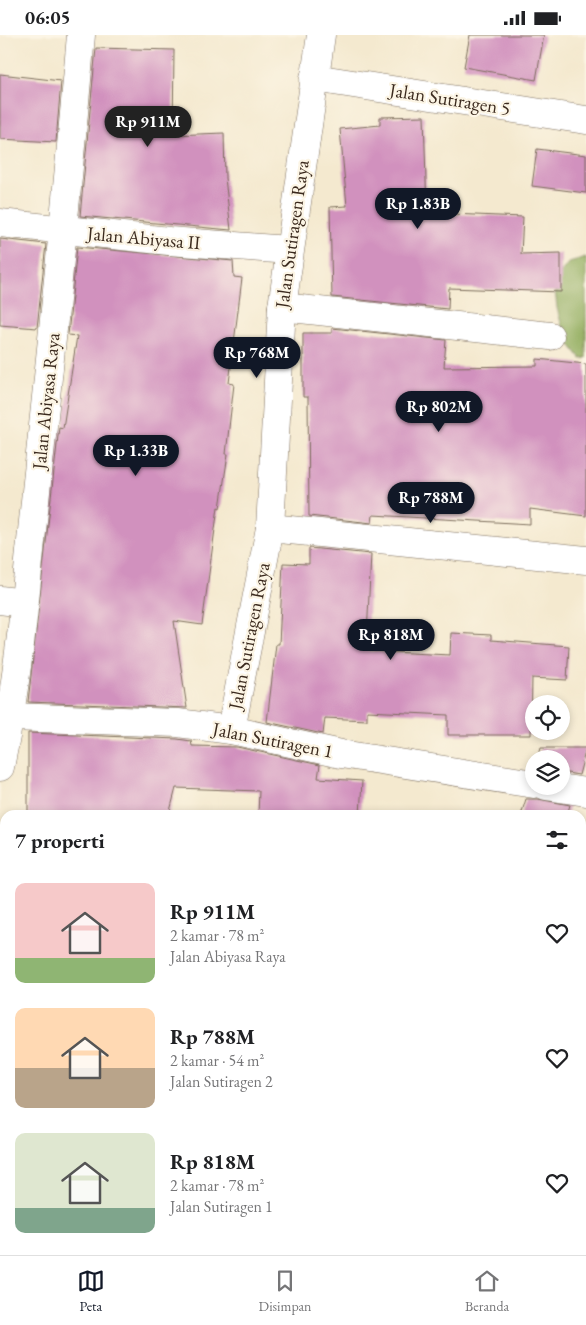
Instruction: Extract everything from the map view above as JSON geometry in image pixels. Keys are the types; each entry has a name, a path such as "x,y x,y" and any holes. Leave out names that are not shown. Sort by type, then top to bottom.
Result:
{"street":[{"name":"Jalan Abiyasa Raya","path":"0,767 11,717 12,602 64,230 82,35"},
{"name":"Jalan Sutiragen Raya","path":"231,730 270,528 282,307 321,35"},
{"name":"Jalan Sutiragen 5","path":"314,78 586,121"},
{"name":"Jalan Abiyasa II","path":"0,223 169,241 289,250"},
{"path":"282,307 550,337"},
{"path":"270,528 586,560"},
{"name":"Jalan Sutiragen 1","path":"11,717 178,723 231,730 350,755 525,783"},
{"path":"570,790 586,792"}],"green space":[{"path":"586,257 586,358 581,359 565,338 557,308 554,281 569,262"}],"building":[{"path":"470,35 544,35 536,80 464,67"},
{"path":"96,48 174,50 173,135 224,133 225,178 231,230 80,216"},
{"path":"0,74 61,81 56,142 0,139"},
{"path":"424,116 427,213 523,217 521,254 561,253 561,292 449,288 448,309 332,297 330,207 347,206 340,129 380,125 380,117"},
{"path":"537,149 586,155 586,193 532,186"},
{"path":"0,239 46,244 37,328 0,325"},
{"path":"77,247 233,261 234,277 242,278 229,383 234,384 226,454 228,454 220,508 218,507 202,625 174,621 187,708 28,702 59,427 63,428 77,336 68,335"},
{"path":"332,328 446,340 444,367 537,366 537,359 586,364 586,516 530,509 530,524 373,515 372,523 309,516 308,397 303,397 303,333 332,333"},
{"path":"309,548 371,554 367,636 370,637 370,651 450,655 451,633 491,635 491,640 569,646 567,680 532,678 532,695 525,695 525,735 448,735 448,715 367,711 367,720 325,718 323,734 267,722 276,644 279,644 283,563 309,564"},
{"path":"28,733 177,739 191,741 192,746 237,747 320,765 318,778 362,781 360,810 258,810 259,791 176,788 170,810 28,810"},
{"path":"541,748 586,748 579,775 570,774 570,750 540,750"},
{"path":"526,799 538,799 570,805 568,810 523,810"}]}
